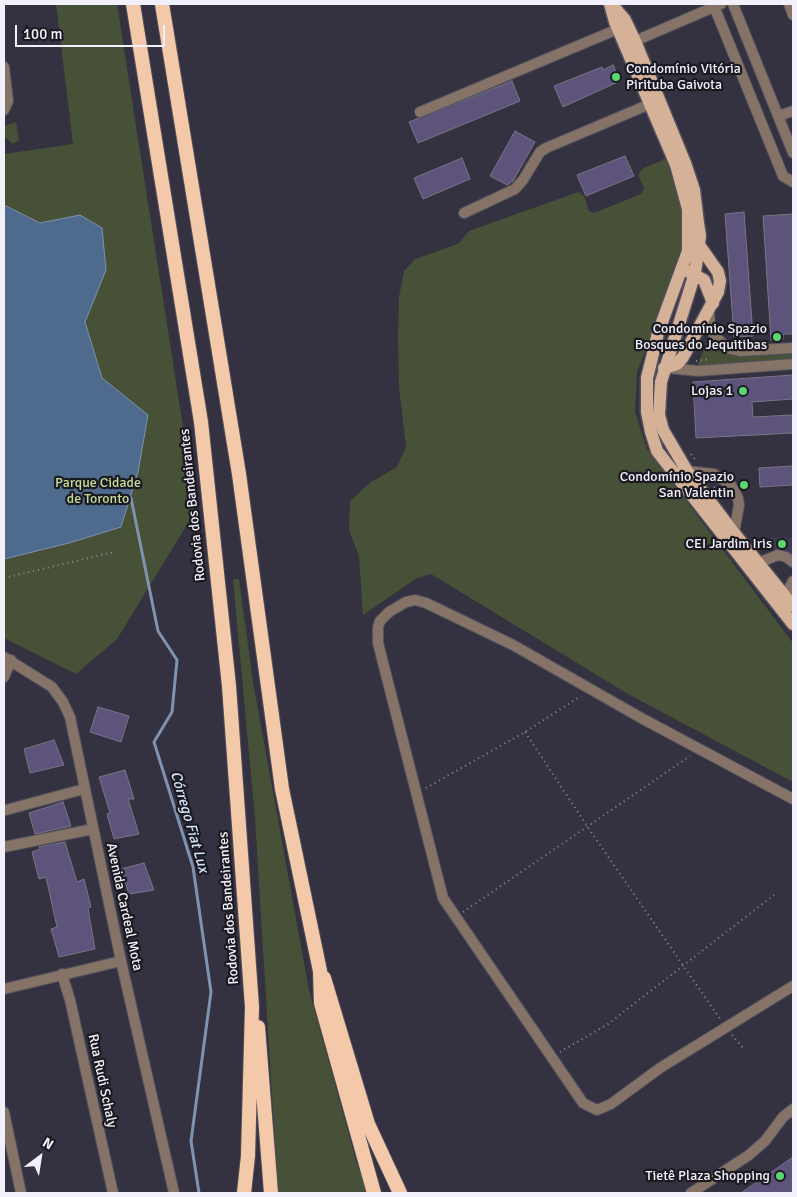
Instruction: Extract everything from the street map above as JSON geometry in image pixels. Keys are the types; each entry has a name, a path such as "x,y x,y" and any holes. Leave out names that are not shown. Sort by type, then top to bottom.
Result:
{"highway":[{"name":"Rodovia dos Bandeirantes","path":"132,4 201,422 229,686 252,1007"},
{"path":"162,4 239,474 282,788 320,971 321,1003 374,1193"},
{"path":"320,971 327,985 368,1124 400,1193"},
{"path":"252,1007 260,1038 271,1193"},
{"path":"244,1193 248,1156 252,1007"}],"main road":[{"path":"611,4 676,165 688,209 689,271 651,357 647,378 647,412 657,451 793,624"},
{"path":"611,4 625,20 626,40 686,163 694,190 700,236 664,368 659,396 659,415 670,443 687,470 734,533 789,601"},
{"path":"664,368 677,364 683,357 711,308 720,281 718,272 698,245"},
{"path":"689,271 708,287 711,308"},
{"path":"651,357 664,368"}],"street":[{"path":"733,4 793,153"},
{"path":"789,4 793,15"},
{"path":"420,112 626,40 718,5 783,176 793,182"},
{"path":"4,67 8,101 4,110"},
{"path":"464,213 514,189 523,180 540,152 546,148 650,104"},
{"path":"778,116 793,111"},
{"path":"711,308 710,326 714,335 727,348 741,351 793,348"},
{"path":"664,368 698,370 793,364"},
{"path":"687,470 714,474 731,485 738,498 739,505 734,533"},
{"path":"758,562 778,555 786,557 793,562"},
{"path":"789,601 793,581"},
{"path":"793,799 512,645 422,601 406,602 389,612 378,627 378,644 443,898 552,1056 582,1103 597,1110 611,1104 660,1068 793,986"},
{"path":"4,677 7,658"},
{"name":"Avenida Cardeal Mota","path":"7,658 52,687 63,702 70,717 121,961 174,1193"},
{"path":"6,810 84,789"},
{"path":"4,847 93,829"},
{"path":"4,988 121,961"},
{"name":"Rua Rudi Schaly","path":"62,974 70,1000 113,1193"},
{"path":"691,1193 749,1155 765,1141 783,1117 793,1109"},
{"path":"4,1112 21,1193"}],"path":[{"path":"4,578 114,552"},
{"path":"417,792 525,732 591,690"},
{"path":"525,732 586,826 683,963 726,1028 743,1048"},
{"path":"455,917 700,749"},
{"path":"552,1056 601,1029 683,963 774,895"}],"shaded area":[{"name":"CEI Jardim Iris","path":"793,537 793,556 786,551 775,550 768,538"}],"green space":[{"name":"Parque Cidade de Toronto","path":"56,4 117,4 196,510 117,639 76,674 4,638 4,154 73,144"},
{"path":"16,122 19,140 13,144 4,136 4,126"},
{"path":"667,158 673,164 686,234 680,260 637,372 635,412 647,449 793,643 793,782 628,694 431,574 417,578 363,615 359,556 349,530 350,501 371,482 397,467 406,447 399,387 398,338 399,297 404,271 415,259 458,244 469,231 578,192 584,196 589,211 594,213 641,194 644,188 638,175 642,169"},
{"path":"710,335 716,346 730,354 793,351 793,359 697,366"},
{"path":"233,579 239,579 253,682 309,990 356,1161 368,1193 278,1193 255,819"}],"water":[{"path":"4,205 40,223 80,215 102,228 106,270 85,322 102,378 148,415 138,472 121,527 69,543 4,559"}],"building":[{"path":"613,65 620,81 563,107 554,86 602,67 603,70"},
{"path":"512,81 520,101 418,143 409,122"},
{"path":"515,131 535,142 513,181 507,185 490,176"},
{"path":"625,156 634,176 586,196 577,175"},
{"path":"462,158 470,179 423,199 414,178"},
{"path":"744,212 753,336 734,337 725,214"},
{"path":"793,214 793,334 783,334 783,339 771,340 763,216"},
{"path":"793,375 793,399 752,402 753,417 793,415 793,433 696,438 693,382"},
{"path":"793,466 793,485 760,487 759,468"},
{"path":"98,707 129,716 121,742 90,732"},
{"path":"54,740 64,765 30,773 24,749"},
{"path":"125,770 134,799 128,799 139,834 114,839 107,814 110,813 99,777"},
{"path":"63,802 71,826 35,834 29,813"},
{"path":"65,842 77,882 84,879 91,907 88,908 95,949 59,957 51,929 57,927 46,877 39,879 32,852 40,849 39,847"},
{"path":"144,863 154,890 129,894 121,869"},
{"name":"Tietê Plaza Shopping","path":"793,1157 793,1193 741,1193"}],"waterway":[{"name":"Córrego Fiat Lux","path":"131,498 158,631 177,660 172,712 154,742 193,867 211,992 191,1141 199,1193"}],"place":[{"name":"Condomínio Vitória Pirituba Gaivota","path":"616,77"},
{"name":"Condomínio Spazio Bosques do Jequitibas","path":"777,337"},
{"name":"Lojas 1","path":"743,391"},
{"name":"Condomínio Spazio San Valentin","path":"744,485"},
{"name":"CEI Jardim Iris","path":"782,544"},
{"name":"Tietê Plaza Shopping","path":"780,1176"}]}
